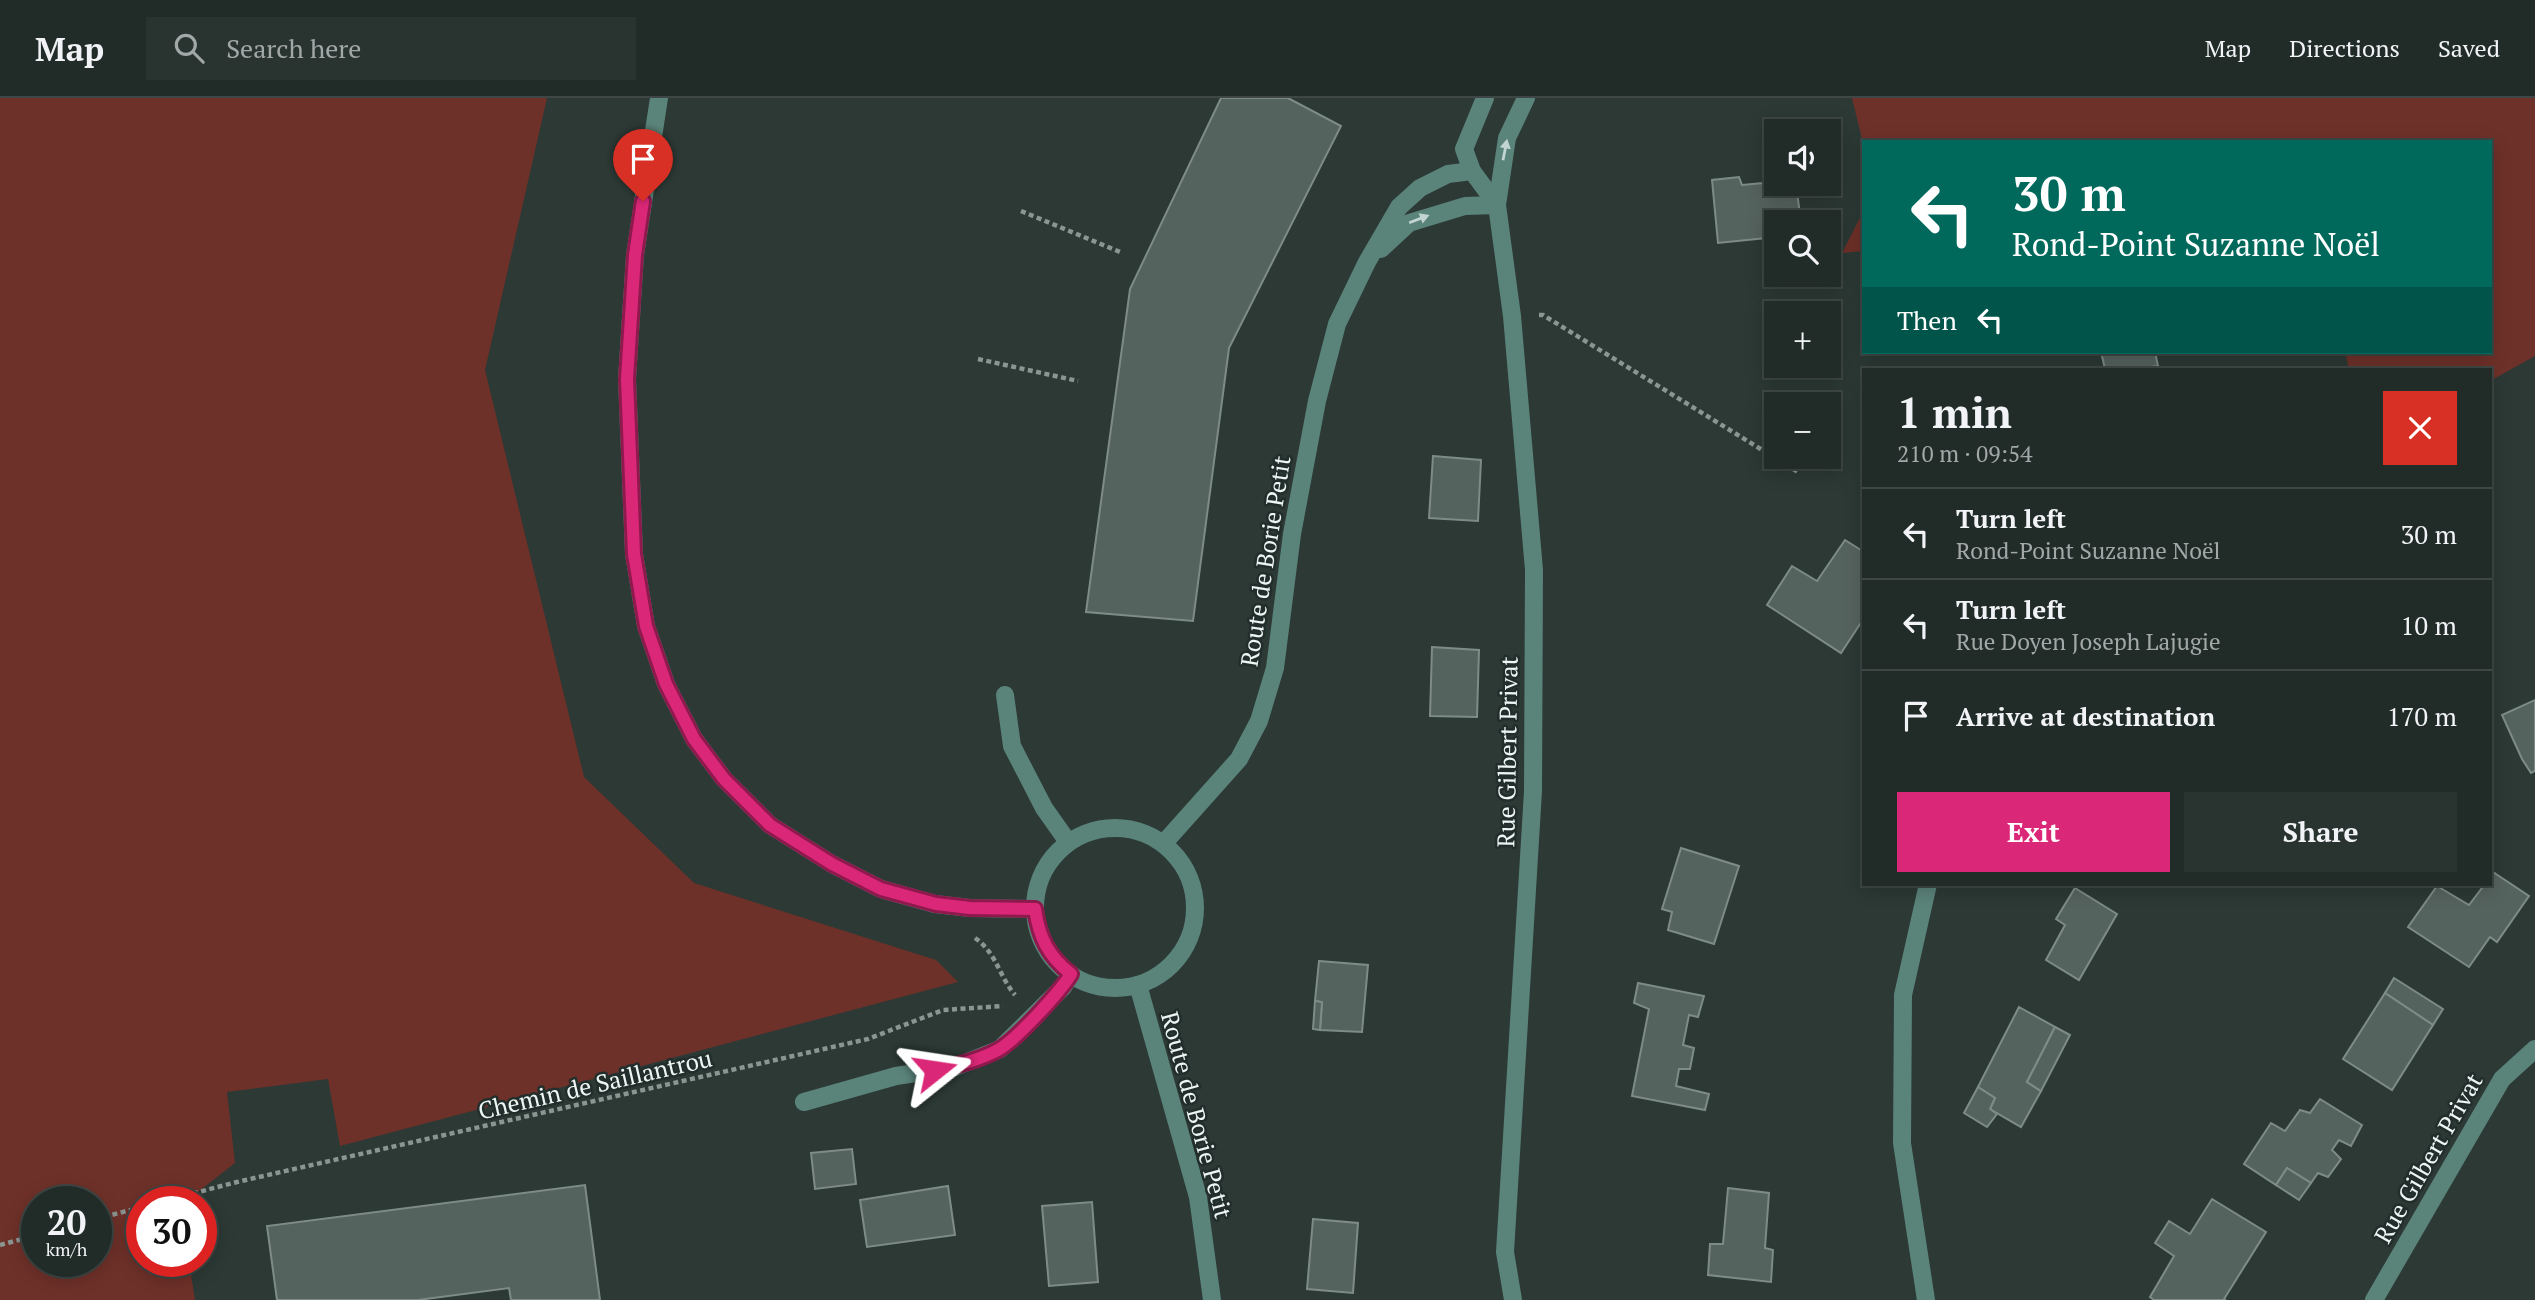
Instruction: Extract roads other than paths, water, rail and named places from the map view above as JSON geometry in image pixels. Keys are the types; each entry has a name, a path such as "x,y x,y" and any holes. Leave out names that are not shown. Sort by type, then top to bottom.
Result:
{"street":[{"path":"659,98 635,255 627,379 634,554 646,626 666,684 694,739 724,779 770,825 832,864 881,889 936,904 970,908 1035,909"},
{"path":"1485,98 1464,149 1472,171 1497,205"},
{"path":"1497,205 1507,138 1526,98"},
{"name":"Route de Borie Petit","path":"1164,843 1239,759 1259,721 1275,668 1292,534 1317,401 1337,324 1367,262 1399,207 1420,188 1448,174 1472,171"},
{"name":"Route de Borie Petit","path":"1367,262 1409,223 1465,206 1497,205"},
{"name":"Rue Gilbert Privat","path":"1497,205 1512,316 1534,570 1533,791 1505,1251 1513,1300"},
{"path":"1005,695 1012,746 1044,808 1068,842"},
{"path":"1116,827 1141,832 1164,843 1181,862 1192,884 1196,909 1191,934 1180,956 1161,974 1138,985 1115,988 1092,985 1056,962 1044,946 1035,909 1039,883 1050,860 1068,842 1090,831 1116,827"},
{"path":"1926,1300 1902,1143 1902,1090 1903,995 1928,886"},
{"path":"804,1102 896,1076 955,1067 1000,1049 1063,987 1071,974"},
{"name":"Route de Borie Petit","path":"1138,985 1198,1197 1212,1300"},
{"name":"Rue Gilbert Privat","path":"2374,1300 2502,1079 2535,1049"}]}
